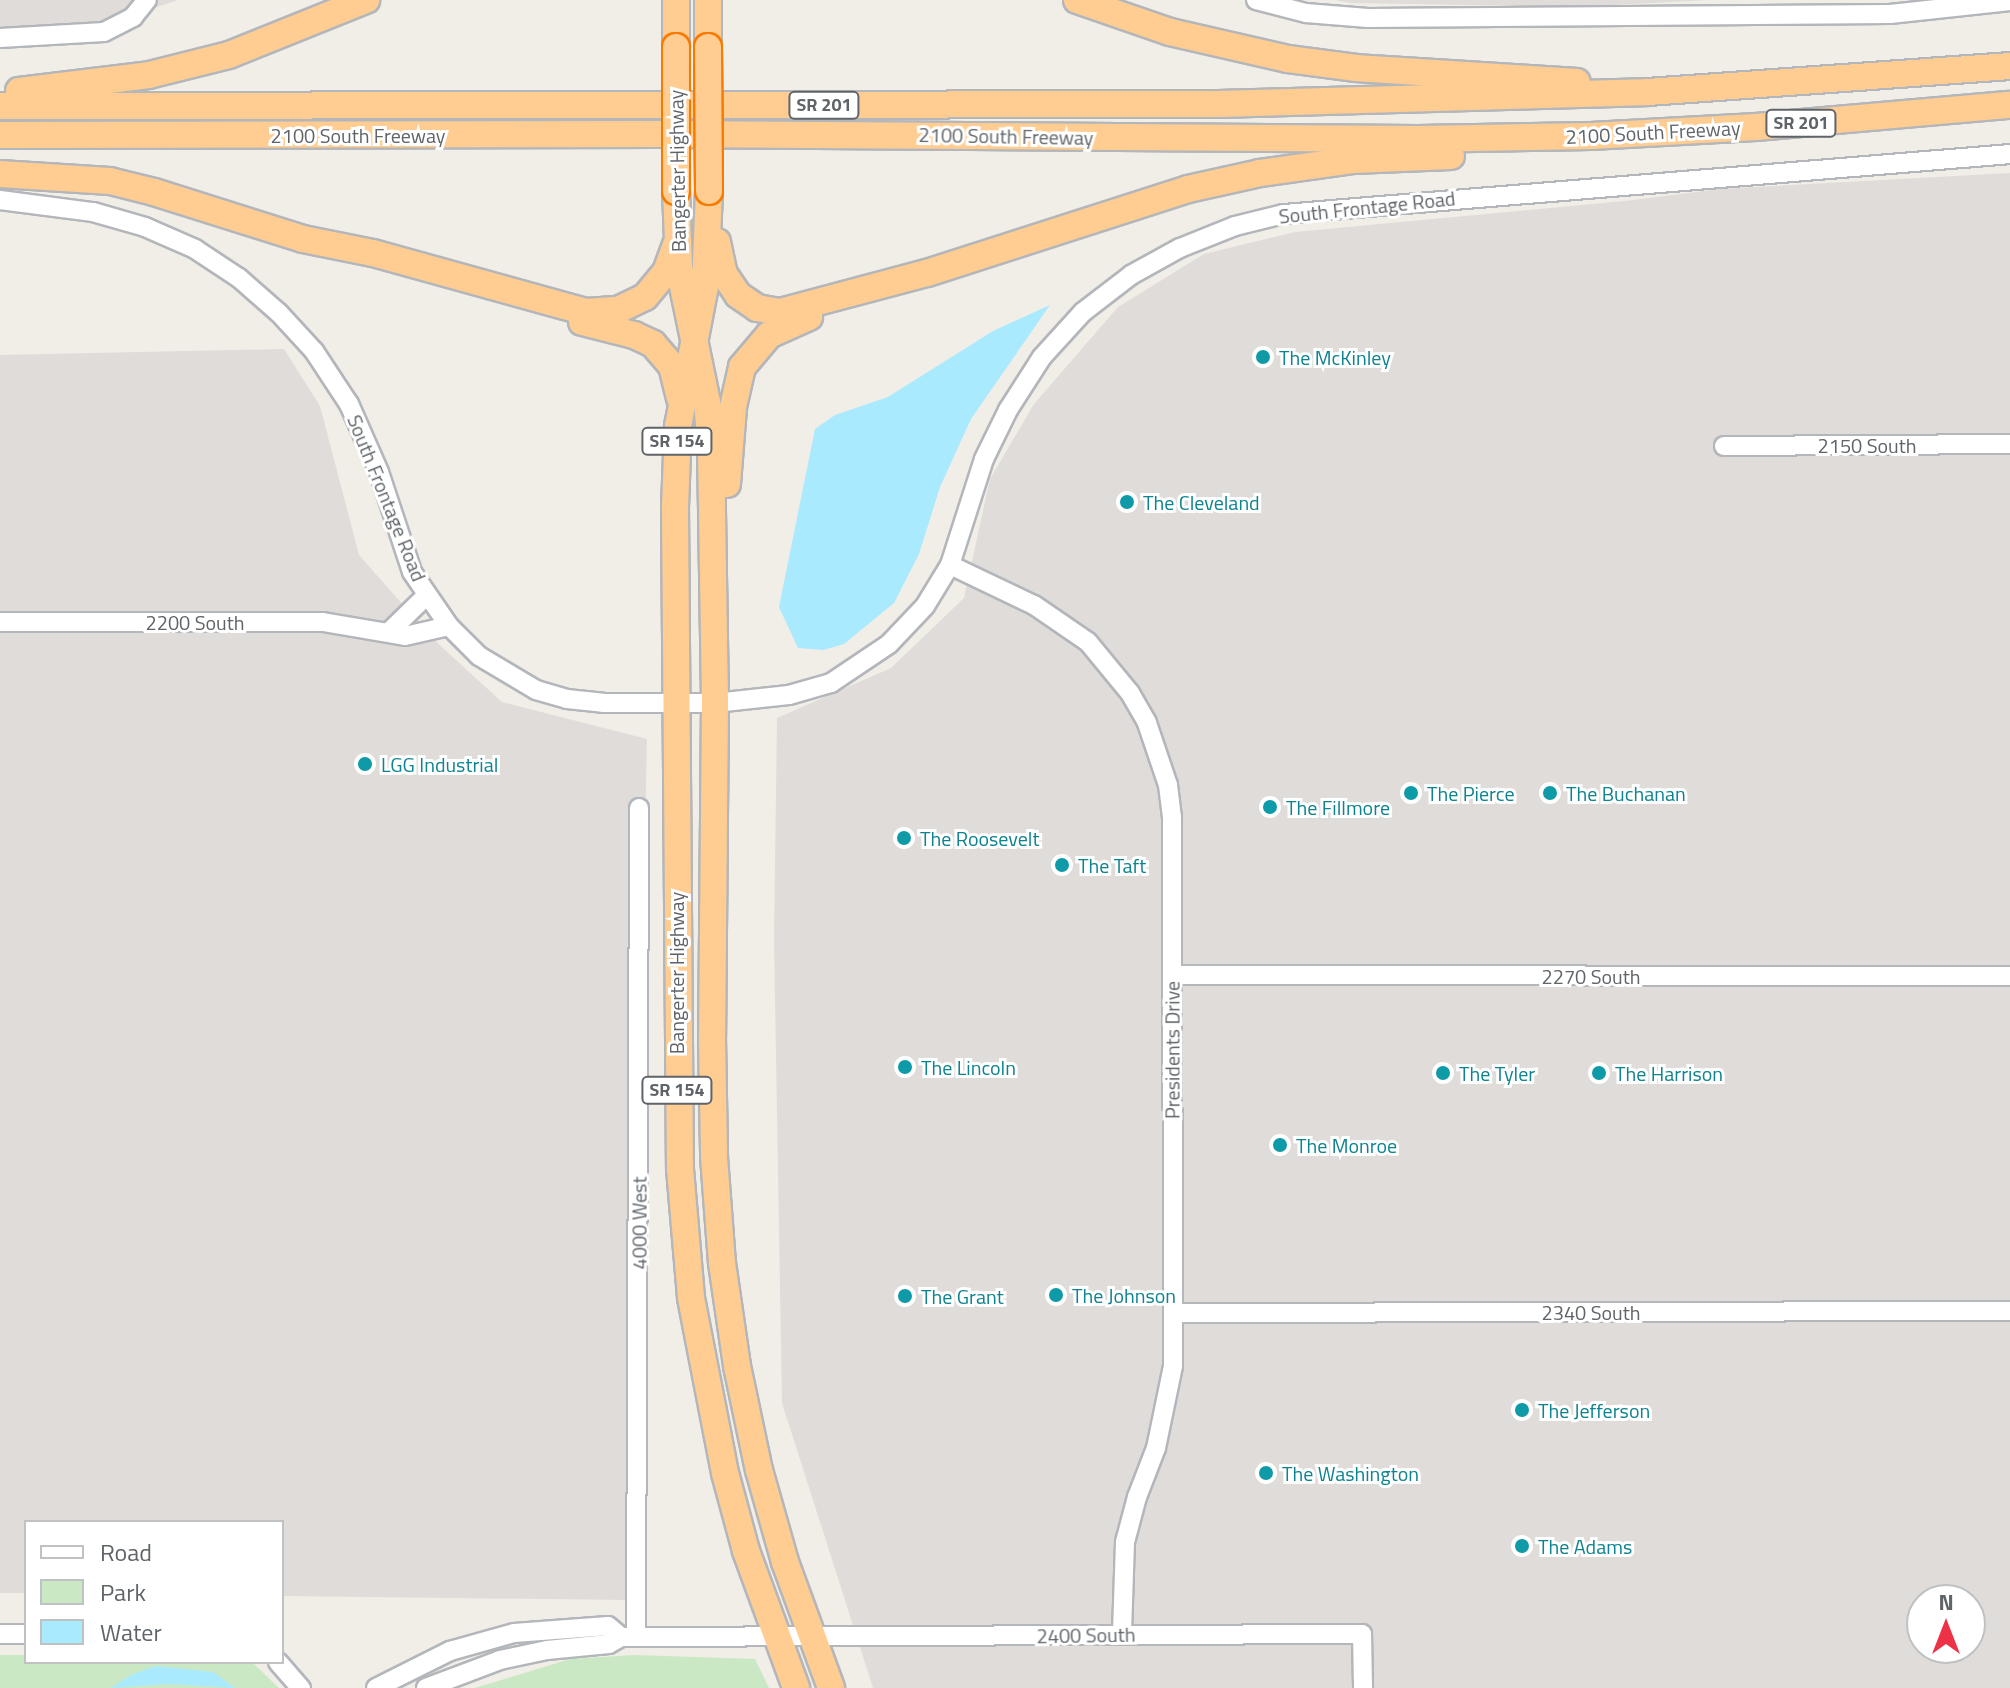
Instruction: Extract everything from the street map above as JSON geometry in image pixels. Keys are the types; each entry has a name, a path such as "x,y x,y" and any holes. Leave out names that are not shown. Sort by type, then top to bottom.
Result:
{"highway":[{"path":"0,92 118,79 229,55 366,0"},
{"name":"Bangerter Highway","path":"676,0 677,242 682,290 707,402 711,447 715,651 712,1038 714,1157 722,1263 737,1366 759,1470 810,1637 831,1688"},
{"name":"Bangerter Highway","path":"708,0 709,191 705,286 681,404 674,518 677,1086 685,1246 698,1345 725,1473 746,1551 796,1688"},
{"path":"1077,0 1170,32 1288,59 1356,68 1562,79 1648,92"},
{"name":"2100 South Freeway","path":"0,106 1222,104 1648,92 2010,66"},
{"name":"2100 South Freeway","path":"0,135 710,134 1374,139 1591,136 1756,127 2010,105"},
{"path":"709,191 724,274 738,295 757,308 780,312 799,310 927,273 1188,189 1260,173 1354,160 1454,156 1591,136"},
{"path":"0,174 110,181 303,239 373,253 573,309 600,313 624,308 645,297 666,272 677,242"},
{"path":"373,253 581,322 645,339 672,366 681,404"},
{"path":"715,651 733,407 742,367 758,344 784,326 901,288 927,273"}],"street":[{"path":"1256,0 1337,16 1609,9 1890,14 2010,1"},
{"path":"0,38 104,32 133,17 147,1"},
{"name":"South Frontage Road","path":"0,200 93,212 145,227 195,249 239,278 279,313 314,351 349,404 379,472 412,572 449,626 479,656 536,690 567,699 603,703 715,703 789,695 831,683 889,644 925,606 950,565 984,459 1008,410 1042,357 1083,312 1131,275 1180,248 1235,226 1284,214 1450,197 2010,154"},
{"name":"2150 South","path":"1724,446 2010,444"},
{"name":"Presidents Drive","path":"950,565 1034,605 1088,642 1113,668 1141,713 1158,752 1171,807 1173,1313 1170,1389 1156,1448 1125,1542 1122,1634"},
{"path":"389,632 426,596"},
{"name":"2200 South","path":"0,622 323,622 405,636 449,626"},
{"name":"4000 West","path":"629,1637 639,808"},
{"name":"2270 South","path":"1172,975 2010,976"},
{"name":"2340 South","path":"1173,1313 2010,1311"},
{"path":"376,1688 450,1651 514,1633 608,1626 629,1637"},
{"path":"0,1634 24,1634"},
{"name":"2400 South","path":"629,1637 1362,1634 1363,1688"},
{"path":"426,1688 500,1660 547,1650 609,1644 629,1637"},
{"path":"280,1664 301,1688"}],"shaded area":[{"path":"0,0 178,0 98,26 0,30"},
{"path":"1335,0 1707,0 1578,7 1350,3"},
{"path":"2010,173 2010,1688 873,1688 782,1403 774,940 777,718 891,668 964,598 990,479 1034,404 1118,307 1204,254 1295,232 1719,189"},
{"path":"284,349 320,406 359,555 433,639 502,702 647,739 629,1600 284,1596 284,1520 24,1520 24,1593 0,1593 0,355"}],"green space":[{"path":"0,1655 24,1655 24,1664 254,1664 279,1688 0,1688"},
{"path":"634,1655 755,1659 769,1688 475,1688 570,1659"}],"water":[{"path":"1050,305 971,419 940,487 919,554 894,603 844,644 823,650 798,648 779,607 815,429 835,415 888,397 993,331"},
{"path":"156,1666 213,1672 235,1688 169,1684 111,1688 133,1674"}],"place":[{"name":"The McKinley","path":"1263,357"},
{"name":"The Cleveland","path":"1127,502"},
{"name":"LGG Industrial","path":"365,764"},
{"name":"The Pierce","path":"1411,793"},
{"name":"The Buchanan","path":"1550,793"},
{"name":"The Fillmore","path":"1270,807"},
{"name":"The Roosevelt","path":"904,838"},
{"name":"The Taft","path":"1062,865"},
{"name":"The Lincoln","path":"905,1067"},
{"name":"The Tyler","path":"1443,1073"},
{"name":"The Harrison","path":"1599,1073"},
{"name":"The Monroe","path":"1280,1145"},
{"name":"The Johnson","path":"1056,1295"},
{"name":"The Grant","path":"905,1296"},
{"name":"The Jefferson","path":"1522,1410"},
{"name":"The Washington","path":"1266,1473"},
{"name":"The Adams","path":"1522,1546"}]}
